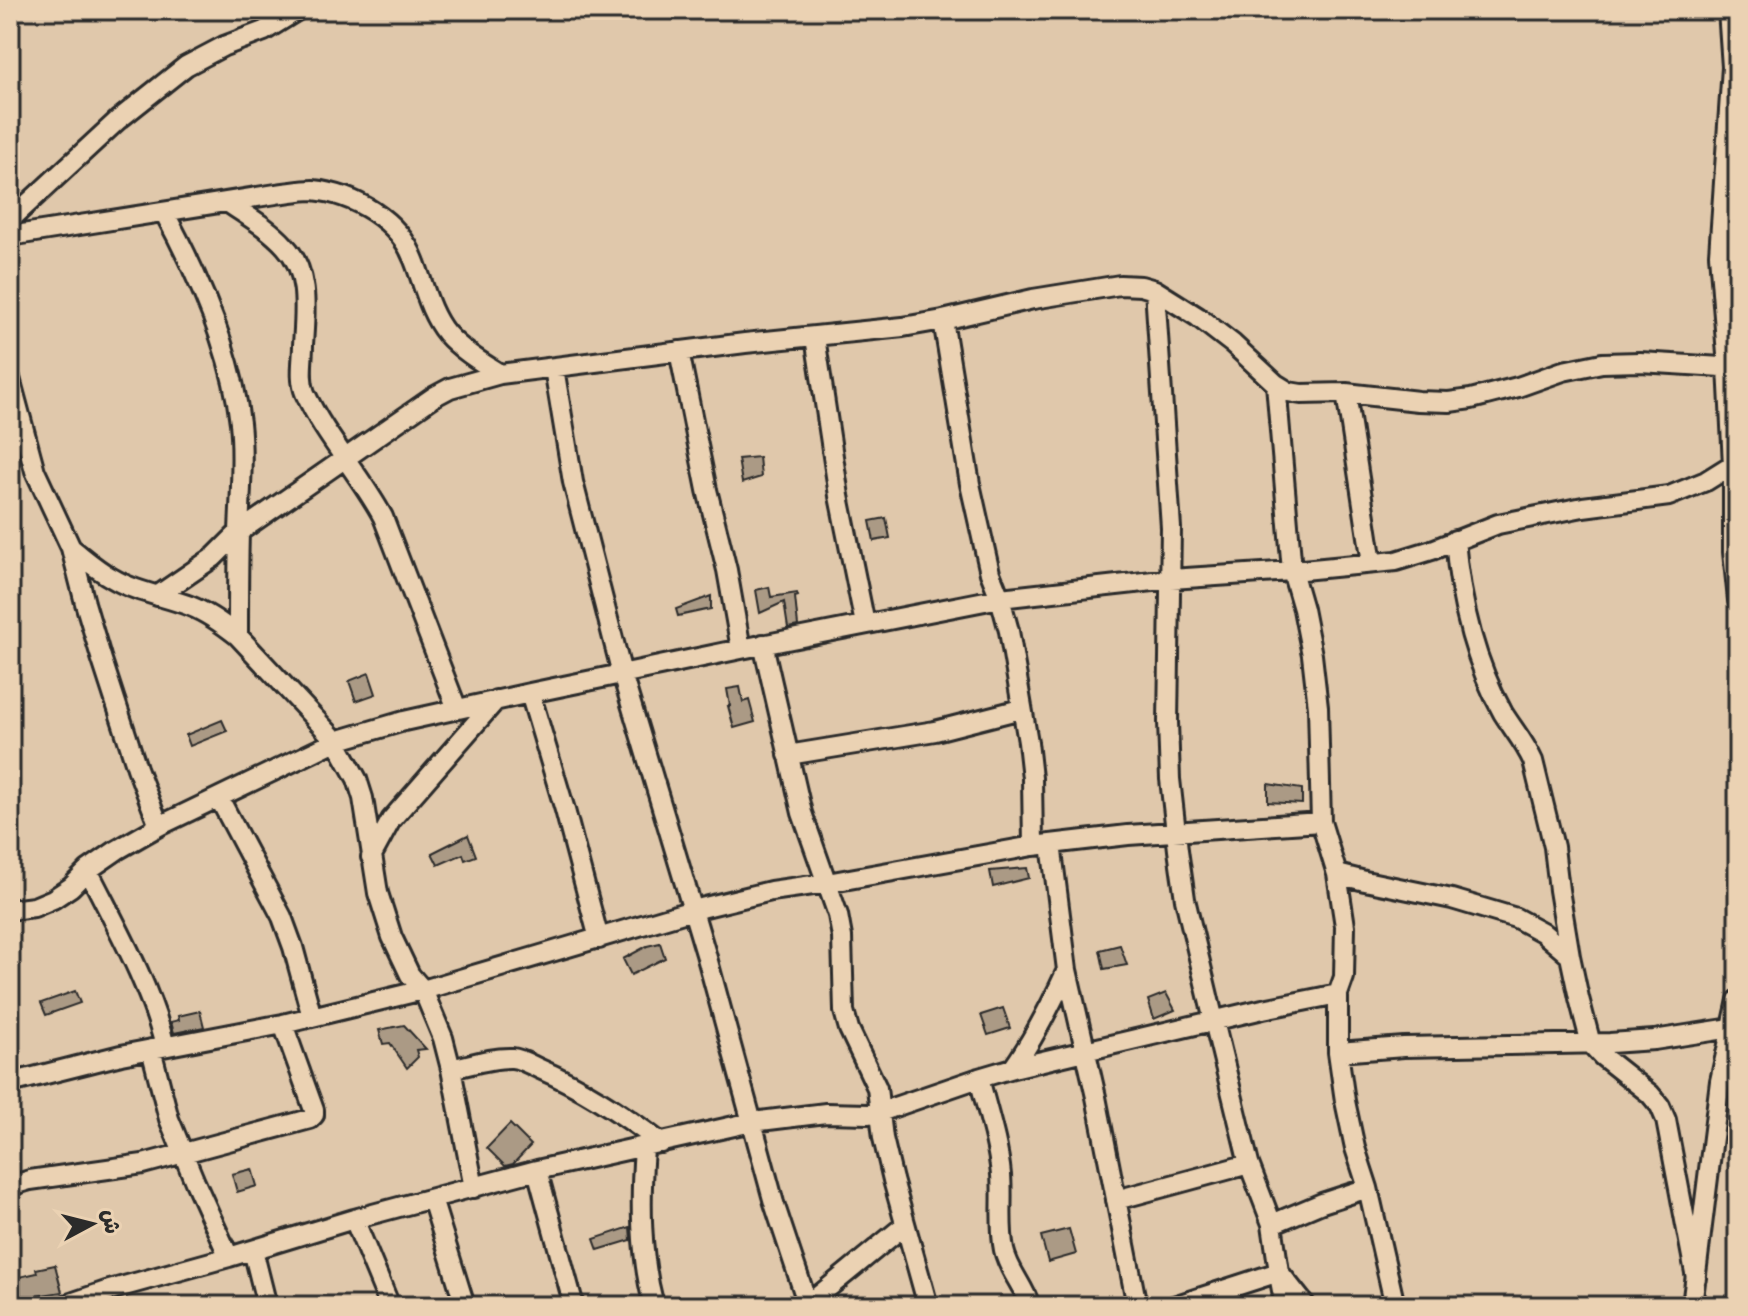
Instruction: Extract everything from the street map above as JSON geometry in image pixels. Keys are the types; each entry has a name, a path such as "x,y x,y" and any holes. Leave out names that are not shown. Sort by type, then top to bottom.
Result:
{"street":[{"path":"10,220 118,120 186,66 224,46 264,31 298,10"},
{"path":"1728,10 1732,67 1719,254 1733,367 1733,552 1738,600"},
{"path":"10,236 311,190 343,196 377,213 401,234 413,256 433,313 447,334 500,374"},
{"path":"227,202 270,232 287,248 297,265 306,306 302,383 345,460 370,493 383,517 457,709"},
{"path":"164,212 214,324 236,395 241,426 238,636"},
{"path":"157,596 214,557 239,532 435,396 450,388 500,374 943,320 1033,299 1120,285 1155,290 1233,344 1276,384 1289,392 1301,394 1346,393 1449,402 1487,395 1563,371 1602,363 1733,367"},
{"path":"1155,290 1171,528 1168,722 1175,831 1185,899 1249,1164 1272,1224 1285,1306"},
{"path":"943,320 970,484 990,573 1009,631 1042,845 1137,1306"},
{"path":"815,337 839,496 865,624"},
{"path":"679,351 741,649"},
{"path":"554,368 573,482 622,674 693,910 774,1203 807,1305 905,1225"},
{"path":"10,378 29,454 71,548 101,657 159,826"},
{"path":"1276,384 1292,571 1303,609 1318,707 1321,822 1337,874 1345,926 1344,977 1338,994 1338,1052 1355,1148 1368,1188 1395,1306"},
{"path":"1346,393 1372,563"},
{"path":"10,458 29,454"},
{"path":"12,908 34,907 53,899 117,850 159,826 336,741 404,721 763,644 1000,598 1171,579 1396,561 1498,524 1669,496 1706,481 1735,463"},
{"path":"1455,540 1460,592 1469,632 1503,712 1533,761 1554,847 1570,956 1591,1044 1660,1106 1666,1120 1696,1278"},
{"path":"71,548 112,578 208,614 238,636 336,741 357,779 363,798 371,857 385,918 410,975 423,990 437,1020 451,1069 474,1188"},
{"path":"763,644 809,836 838,915 842,937 844,1011 849,1029 877,1088 883,1138 928,1306"},
{"path":"530,693 599,939"},
{"path":"371,857 391,820 496,700"},
{"path":"788,755 935,731 1021,709"},
{"path":"219,798 282,917 312,1017"},
{"path":"10,1083 158,1047 283,1024 423,990 693,910 771,891 1042,845 1175,831 1321,822"},
{"path":"88,870 142,978 157,1016 158,1047 169,1119 229,1257"},
{"path":"1337,874 1452,899 1516,918 1542,932 1570,956"},
{"path":"1013,1068 1044,1020 1067,970"},
{"path":"62,1306 354,1219 537,1170 752,1122 826,1113 880,1112 1013,1068 1338,994"},
{"path":"1692,1306 1720,1081 1735,1027 1738,1000"},
{"path":"10,1186 30,1180 128,1167 310,1119 314,1110 283,1024"},
{"path":"1338,1052 1404,1047 1591,1044 1654,1040 1735,1027"},
{"path":"451,1069 503,1058 519,1059 562,1078 631,1120 652,1145"},
{"path":"979,1078 1001,1176 1003,1248 1030,1306"},
{"path":"652,1145 640,1200 646,1271 654,1306"},
{"path":"1116,1200 1249,1164"},
{"path":"537,1170 574,1306"},
{"path":"10,1176 30,1180"},
{"path":"1272,1224 1368,1188"},
{"path":"432,1199 465,1306"},
{"path":"354,1219 390,1306"},
{"path":"253,1250 267,1306"},
{"path":"1174,1306 1279,1272"},
{"path":"1279,1272 1306,1306"}],"building":[{"path":"759,457 761,477 742,483 738,459"},
{"path":"886,518 890,538 874,541 870,521"},
{"path":"769,587 771,597 797,593 798,626 788,628 784,602 760,613 756,590"},
{"path":"711,596 711,609 678,616 676,609"},
{"path":"369,673 376,694 356,701 349,681"},
{"path":"740,687 743,702 749,700 755,722 734,728 727,689"},
{"path":"222,720 227,731 190,746 186,735"},
{"path":"1268,784 1302,789 1302,804 1268,802"},
{"path":"468,835 476,856 465,860 463,854 438,865 432,853"},
{"path":"1027,868 1029,878 993,887 990,871"},
{"path":"660,943 665,958 631,975 623,959 647,946"},
{"path":"1120,945 1127,965 1104,969 1100,950"},
{"path":"75,991 80,1003 46,1015 41,1003"},
{"path":"1166,993 1175,1010 1154,1019 1148,1000"},
{"path":"1003,1008 1010,1028 988,1035 981,1015"},
{"path":"200,1011 204,1027 174,1033 171,1022 179,1020 178,1016"},
{"path":"404,1025 426,1049 416,1050 418,1057 407,1068 390,1043 383,1044 379,1030"},
{"path":"510,1124 531,1145 513,1164 505,1166 487,1148"},
{"path":"252,1169 257,1186 237,1192 232,1174"},
{"path":"630,1227 631,1240 598,1250 594,1239"},
{"path":"1069,1229 1076,1254 1048,1262 1041,1236"},
{"path":"55,1265 62,1292 10,1300 10,1279"}]}
